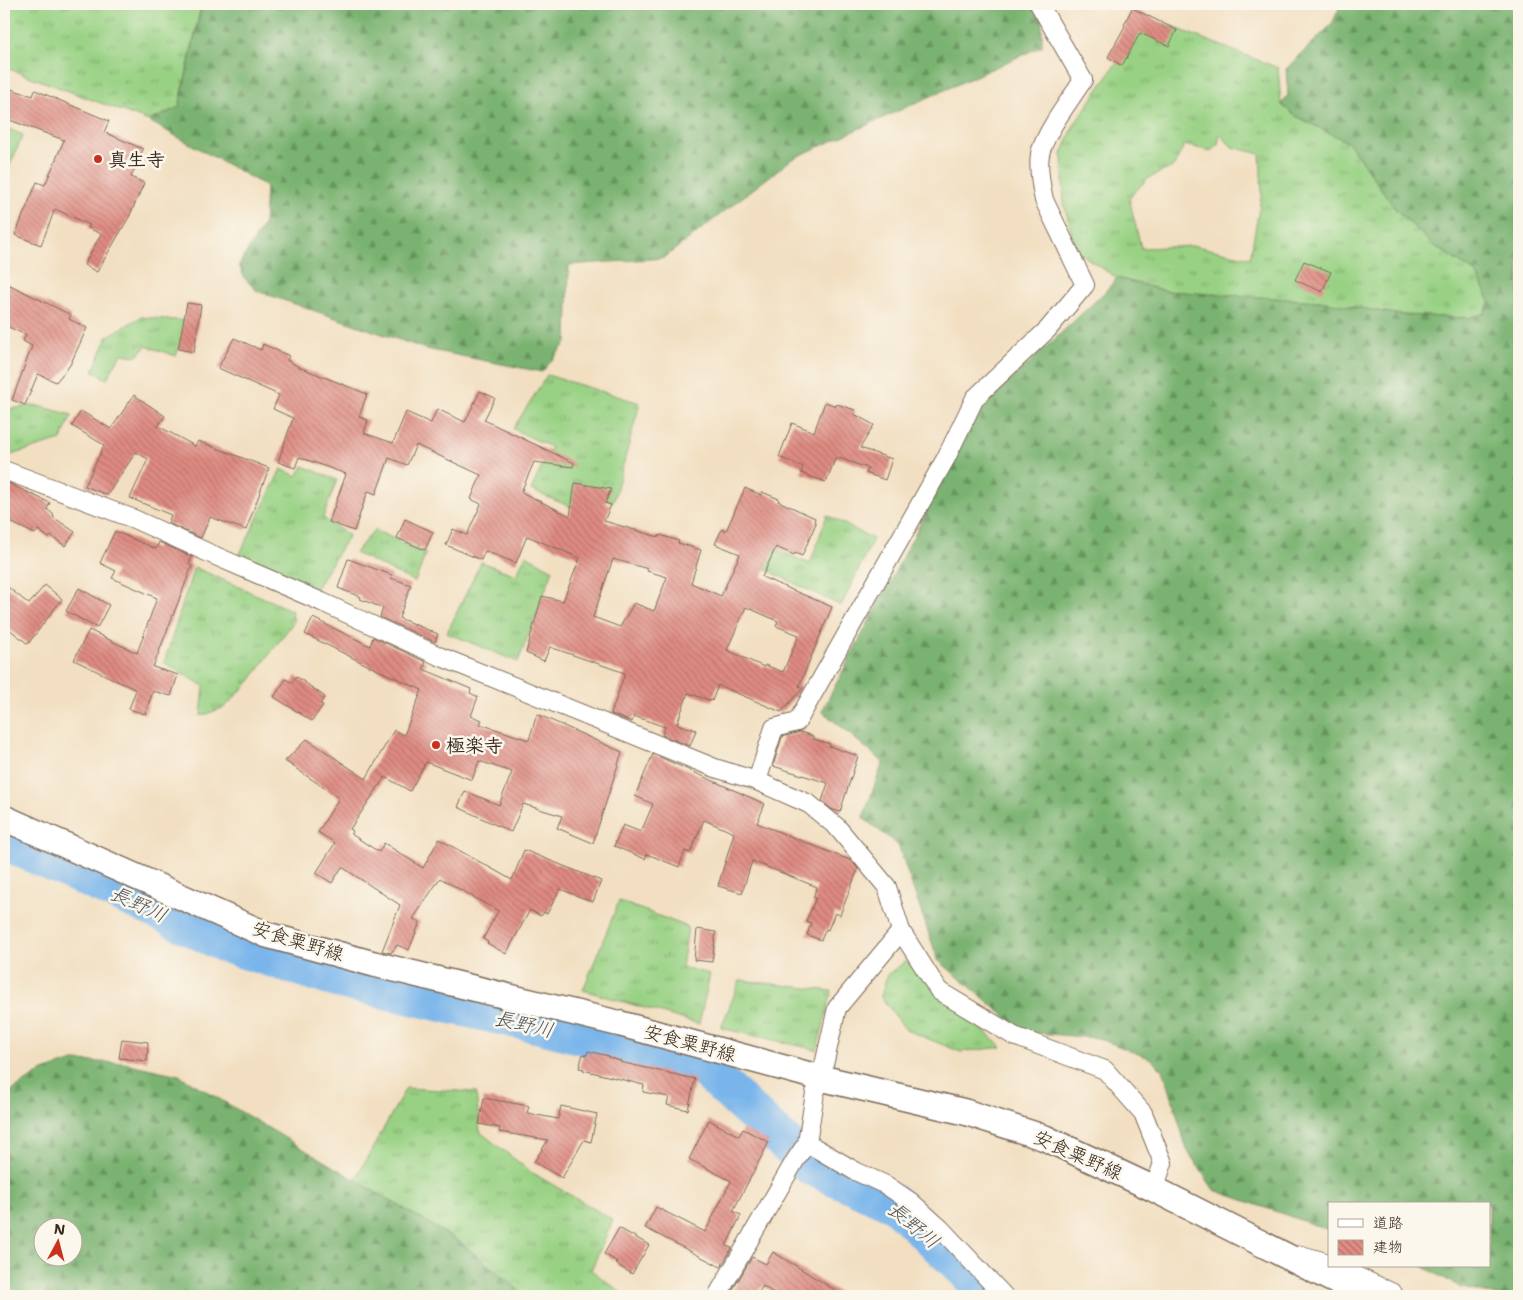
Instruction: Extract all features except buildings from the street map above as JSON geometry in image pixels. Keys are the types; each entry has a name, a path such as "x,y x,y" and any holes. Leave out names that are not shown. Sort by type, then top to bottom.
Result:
{"main road":[{"name":"安食粟野線","path":"4,818 267,934 374,964 621,1024 821,1078 965,1112 1044,1138 1154,1189 1364,1296"}],"street":[{"path":"757,781 774,728 797,722 946,458 975,398 1048,329 1085,285 1044,200 1040,185 1040,152 1049,133 1083,80 1039,4"},
{"path":"4,470 134,519 445,658 715,768 757,781 809,804 837,827 887,887 901,930 939,991 1014,1036 1106,1070 1143,1113 1163,1163 1154,1189"},
{"path":"717,1296 801,1151 815,1092 821,1078 837,1008 901,930"},
{"path":"801,1151 886,1185 911,1202 941,1229 1004,1296"},
{"path":"1268,1246 1328,1264"},
{"path":"1339,1268 1393,1293"}],"green space":[{"path":"4,4 212,4 200,10 179,107 149,121 4,67"},
{"path":"212,4 1042,4 1042,46 792,159 664,258 569,265 567,342 542,372 426,349 257,291 245,279 239,265 264,224 266,186 149,121 179,107 201,10"},
{"path":"1341,4 1519,4 1519,1296 1497,1296 1460,1287 1426,1268 1490,1268 1490,1202 1328,1202 1328,1230 1214,1190 1187,1150 1168,1084 1162,1070 1151,1059 1098,1038 1024,1032 938,960 898,845 863,818 883,762 822,711 981,408 1105,292 1117,278 1166,291 1319,301 1402,315 1468,318 1484,314 1490,301 1476,273 1433,245 1397,211 1349,143 1294,115 1281,104 1288,95 1286,69 1332,24"},
{"path":"1137,13 1278,68 1281,104 1294,115 1349,143 1397,211 1433,245 1476,273 1490,301 1484,314 1468,318 1402,315 1319,301 1166,291 1117,278 1076,251 1064,204 1062,154 1074,125 1128,46","holes":["1220,134 1232,147 1260,154 1262,193 1250,258 1196,246 1141,248 1129,198 1147,179 1174,166 1184,145 1211,151 1218,144"]},
{"path":"4,127 23,135 4,179"},
{"path":"141,317 188,321 176,356 146,346 137,356 121,354 107,379 93,371 108,336"},
{"path":"547,375 640,403 613,502 584,489 578,510 531,490 551,447 513,429"},
{"path":"35,405 72,415 61,440 4,457 4,410"},
{"path":"303,466 337,480 323,518 349,535 310,598 236,562 281,469 297,476"},
{"path":"827,515 873,539 841,606 753,563 762,543 810,564"},
{"path":"374,530 426,553 415,582 355,553"},
{"path":"526,555 553,570 518,662 447,633 481,562 516,575"},
{"path":"194,567 291,610 294,621 250,681 225,707 201,716 204,686 164,663"},
{"path":"619,901 688,927 682,967 710,974 699,1024 583,990"},
{"path":"906,961 1002,1047 961,1052 906,1030 881,997 887,975"},
{"path":"740,980 832,991 817,1050 721,1028"},
{"path":"74,1061 124,1063 179,1075 460,1242 526,1296 4,1296 4,1096 43,1071"},
{"path":"406,1088 476,1092 480,1132 531,1172 613,1220 591,1270 626,1296 526,1296 460,1242 355,1180"}],"waterway":[{"name":"長野川","path":"4,841 156,910 225,944 340,980 545,1026 701,1066 810,1166 895,1204 966,1271 988,1296"}],"place":[{"name":"真生寺","path":"98,159"},
{"name":"極楽寺","path":"436,745"}]}
